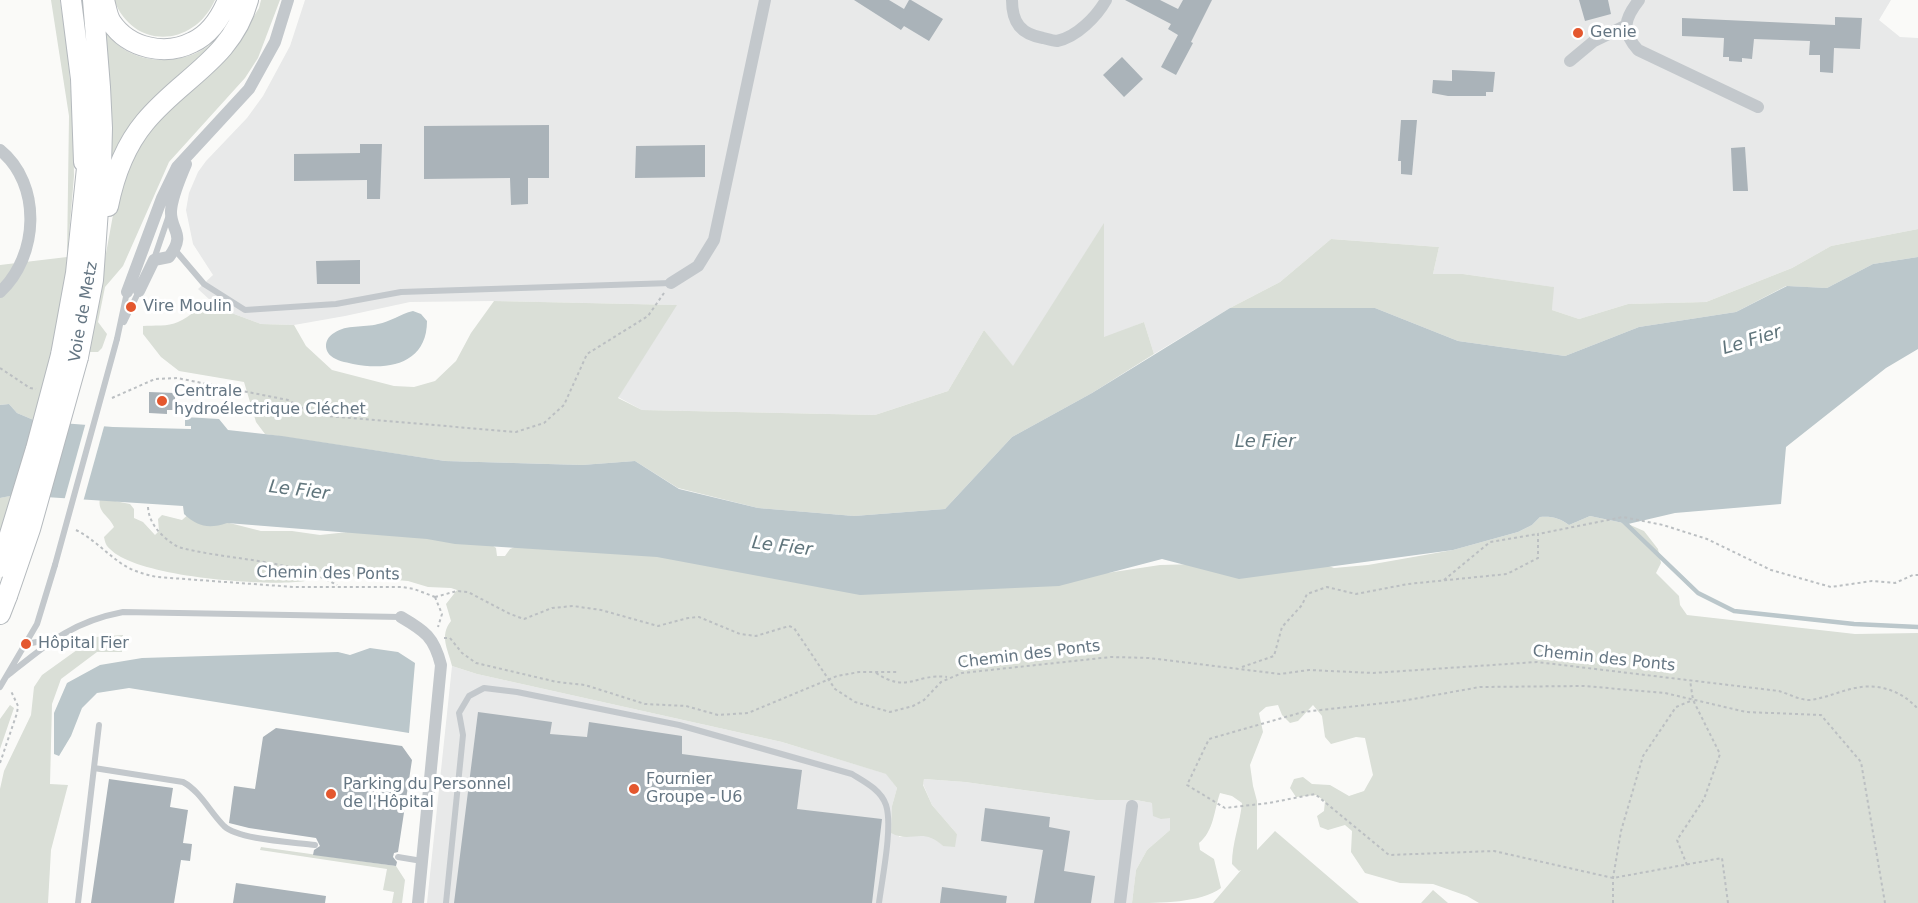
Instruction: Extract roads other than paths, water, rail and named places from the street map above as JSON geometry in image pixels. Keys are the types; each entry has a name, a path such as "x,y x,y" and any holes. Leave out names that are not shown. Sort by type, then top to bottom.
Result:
{"highway":[{"path":"71,0 81,79 85,186"},
{"name":"Voie de Metz","path":"4,605 30,529 69,356 91,132 83,0"},
{"name":"Voie de Metz","path":"0,567 36,449 93,279 102,128 93,0"},
{"path":"104,0 110,21 121,33 138,45 155,49 174,48 194,42 212,28 228,0"},
{"path":"93,279 111,188 130,143 145,122 168,98 198,74 229,42 243,19 249,0"}],"street":[{"path":"133,292 142,250 177,167 249,89 275,42 288,0"},
{"path":"671,284 698,266 714,240 765,0"},
{"path":"1012,0 1012,16 1028,35 1056,41 1079,30 1098,14 1107,0"},
{"path":"1639,0 1630,12 1625,26 1630,41 1638,50 1758,107"},
{"path":"1570,61 1594,41 1625,26"},
{"path":"0,150 13,160 24,180 31,221 28,242 12,281 0,291"},
{"path":"133,292 154,260 169,257 175,250 177,239 170,213 190,155"},
{"path":"142,250 154,260"},
{"path":"401,616 431,640 441,665 418,903"},
{"path":"1120,903 1132,806"}],"lane":[{"path":"154,260 170,213"},
{"path":"175,250 204,284 245,310 336,304 401,292 671,284"},
{"path":"4,682 37,624 117,339 133,292"},
{"path":"120,331 133,292"},
{"path":"4,682 54,639 90,620 123,612 401,616"},
{"path":"26,644 54,639"},
{"path":"446,903 463,735 459,713 469,696 484,688 517,692 679,725 852,774 873,787 886,805 887,830 879,903"},
{"path":"78,903 99,724"},
{"path":"94,768 183,782 193,789 224,825 235,833 315,845"},
{"path":"398,857 423,861"}],"water":[{"name":"Le Fier","path":"1918,257 1918,349 1886,368 1786,447 1781,504 1675,513 1628,524 1590,516 1569,525 1555,518 1540,517 1532,525 1518,532 1453,550 1239,579 1162,559 1059,586 860,595 657,557 455,544 427,539 227,523 204,526 184,514 183,506 15,495 0,498 0,405 9,404 17,413 36,421 113,427 191,429 191,426 185,426 185,417 219,419 228,430 445,461 582,465 635,461 679,489 758,508 854,516 945,509 1012,437 1092,393 1230,308 1375,308 1458,341 1565,356 1639,327 1736,312 1787,286 1827,288 1873,264"},
{"path":"413,311 421,314 427,321 425,335 420,347 403,361 392,365 366,366 338,360 327,350 326,344 329,338 339,330 382,323"},
{"path":"370,648 398,652 415,663 409,733 129,688 97,693 82,708 71,736 59,756 54,754 54,713 67,683 100,665 142,658 338,652 350,655"}],"waterway":[{"path":"1622,520 1698,593 1734,611 1854,624 1918,627"}],"place":[{"name":"Genie","path":"1578,33"},
{"name":"Vire Moulin","path":"131,307"},
{"name":"Centrale hydroélectrique Cléchet","path":"162,401"},
{"name":"Hôpital Fier","path":"26,644"},
{"name":"Fournier Groupe - U6","path":"634,789"},
{"name":"Parking du Personnel de l'Hôpital","path":"331,794"}]}
